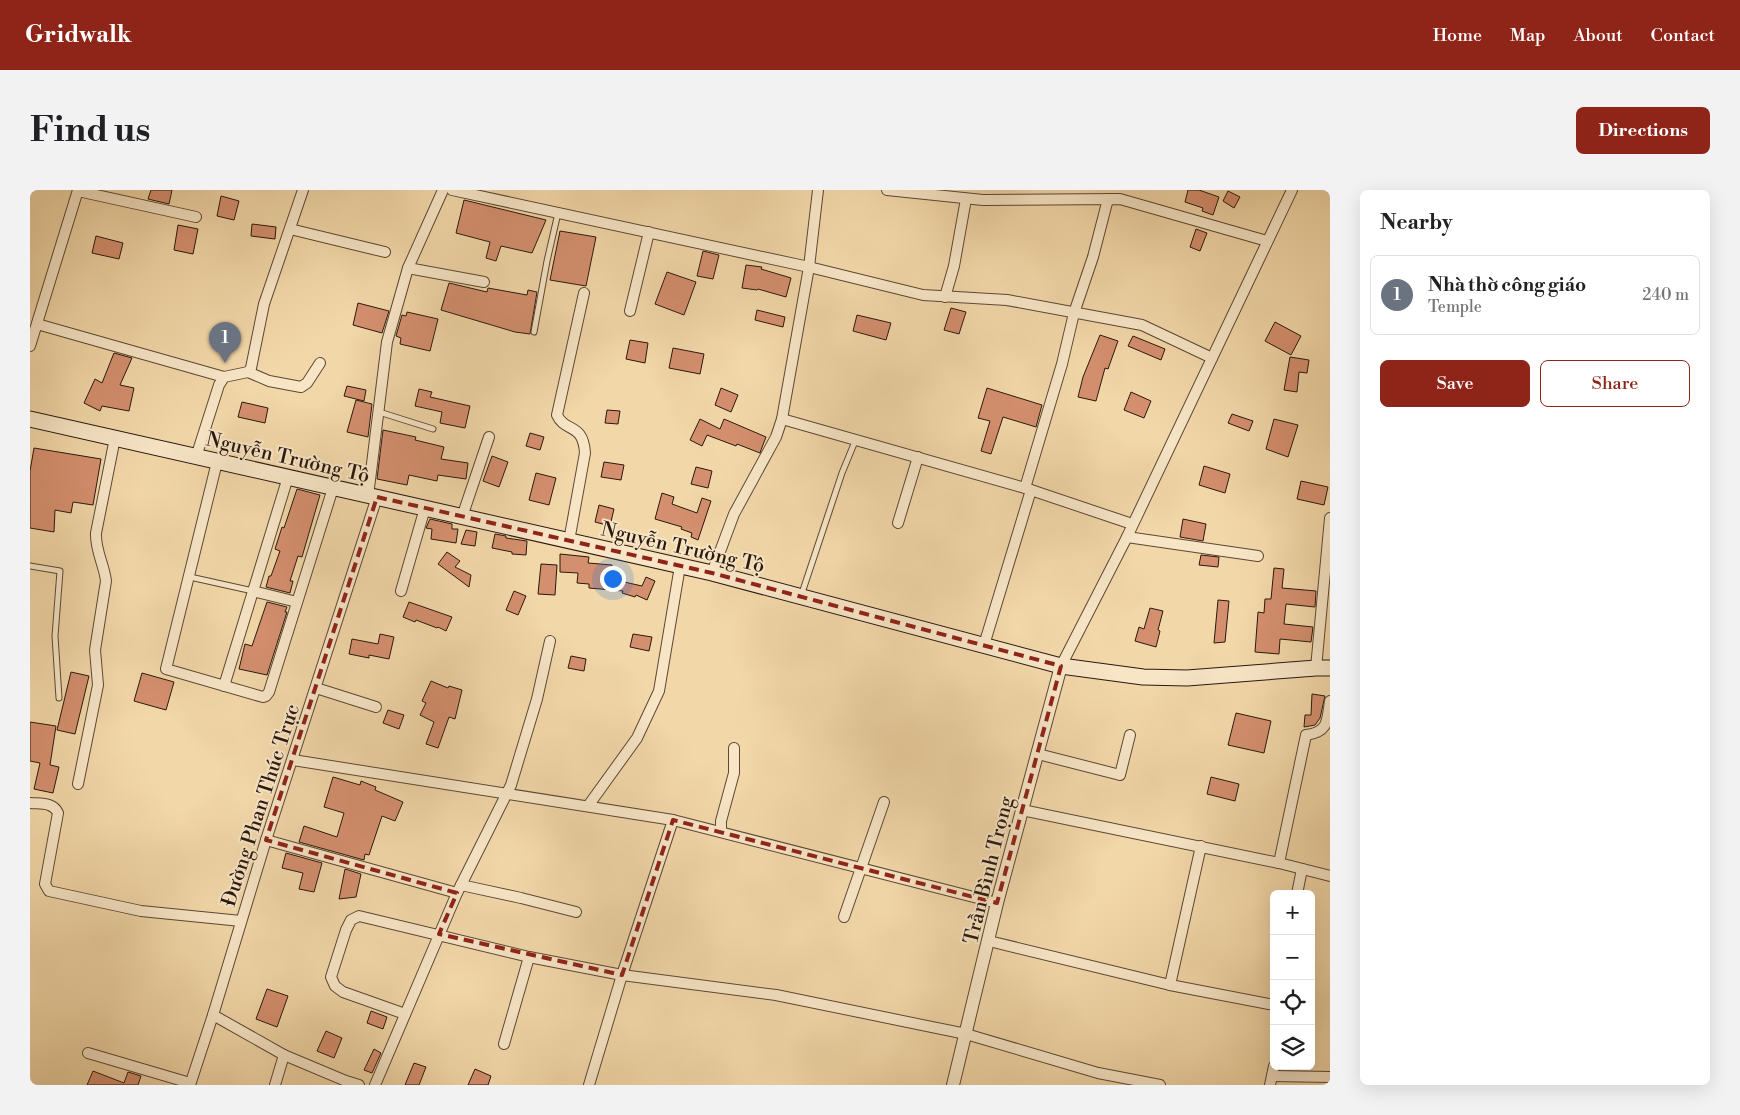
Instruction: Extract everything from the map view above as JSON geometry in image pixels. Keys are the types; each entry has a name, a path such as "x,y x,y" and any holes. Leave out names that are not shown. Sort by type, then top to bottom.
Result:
{"main road":[{"name":"Nguyễn Trường Tộ","path":"30,420 712,573 1062,666 1143,677 1187,678 1323,668"}],"street":[{"path":"30,346 78,190 196,217"},
{"path":"248,372 252,363 264,304 304,190"},
{"name":"Đường Phan Thúc Trực","path":"190,1084 266,840 316,688 372,496 378,412 388,342 408,268 443,190"},
{"path":"452,190 809,267 923,295 1008,300 1142,325 1212,358"},
{"path":"712,573 734,514 776,437 782,419 809,267 818,190"},
{"path":"887,190 966,198 1108,199 1122,194 1267,241"},
{"path":"1062,666 1127,536 1292,190"},
{"path":"945,297 954,266 966,198"},
{"path":"984,645 1062,364 1074,312 1093,258 1108,199"},
{"path":"290,229 385,252"},
{"path":"630,311 649,232"},
{"path":"408,268 484,282"},
{"path":"569,541 585,446 576,430 562,423 557,415 584,293"},
{"path":"37,324 224,378 248,372 269,381 301,387 320,363"},
{"path":"196,457 217,389 224,378"},
{"path":"782,419 1028,489 1132,524"},
{"path":"462,517 489,437"},
{"path":"78,784 98,685 96,650 106,581 95,542 115,438"},
{"path":"898,523 918,457"},
{"path":"217,462 166,669 263,697 268,695 333,488"},
{"path":"224,686 288,478"},
{"path":"401,591 425,508"},
{"path":"1323,668 1330,518"},
{"path":"1127,536 1258,556"},
{"path":"588,806 637,738 659,691 680,566"},
{"path":"253,591 297,602"},
{"path":"375,1085 458,889 507,794 537,698 550,641"},
{"name":"Trần Bình Trọng","path":"953,1085 997,903 1062,666"},
{"path":"316,688 376,707"},
{"path":"1279,863 1306,735 1315,734 1327,722 1330,701"},
{"path":"1038,754 1120,775 1130,735"},
{"path":"720,832 722,815 734,773 734,748"},
{"path":"293,760 673,820 997,903"},
{"path":"844,917 884,802"},
{"path":"30,803 52,805 58,813 46,884 49,891 141,911 241,921"},
{"path":"1022,810 1201,846 1330,876"},
{"path":"589,1085 622,975 673,820"},
{"path":"266,840 458,889 521,898 576,912"},
{"path":"1170,985 1201,846"},
{"path":"1298,890 1302,869"},
{"path":"405,1014 343,992 335,986 331,977 346,930 352,920 359,916 529,957 622,975 776,995 966,1034 1098,1073 1160,1085"},
{"path":"989,942 1170,985 1270,1004"},
{"path":"504,1044 529,957"},
{"path":"213,1015 284,1054 359,1085"},
{"path":"88,1053 190,1084"},
{"path":"275,1085 284,1054"},
{"path":"1272,1076 1330,1077"}],"lane":[{"path":"534,332 558,213"},
{"path":"378,412 433,428"},
{"path":"801,597 842,473 856,439"},
{"path":"30,566 60,571 55,636 59,698"},
{"path":"190,577 253,591"}],"highlighted area":[{"path":"377,497 712,573 1061,666 997,903 673,820 622,975 439,934 457,893 266,840"}],"building":[{"path":"151,190 172,190 169,204 148,199"},
{"path":"1188,190 1199,190 1219,197 1213,215 1202,211 1203,208 1185,202"},
{"path":"1228,191 1240,197 1234,208 1223,201"},
{"path":"221,196 239,201 234,220 217,216"},
{"path":"464,200 546,220 532,253 501,246 496,261 486,258 490,242 456,233"},
{"path":"252,224 276,227 275,239 251,236"},
{"path":"178,225 198,229 193,254 174,250"},
{"path":"1196,229 1207,233 1200,251 1190,247"},
{"path":"560,231 596,237 586,286 550,280"},
{"path":"96,236 123,243 119,259 92,253"},
{"path":"703,251 719,255 713,279 697,276"},
{"path":"746,265 762,267 761,269 791,278 786,297 758,289 742,288"},
{"path":"667,272 696,282 684,315 655,304"},
{"path":"449,283 487,292 488,288 527,295 528,290 537,292 530,334 515,332 441,310"},
{"path":"358,303 389,311 382,333 353,325"},
{"path":"951,308 966,312 959,334 944,330"},
{"path":"757,310 785,317 783,327 755,320"},
{"path":"407,312 438,319 430,351 400,344 401,338 396,336 402,315 406,316"},
{"path":"857,315 891,323 886,340 853,331"},
{"path":"1275,322 1301,336 1291,355 1265,341"},
{"path":"1100,335 1118,341 1108,369 1105,368 1096,401 1078,397 1083,377"},
{"path":"1133,336 1165,349 1161,360 1128,346"},
{"path":"630,340 648,343 645,363 626,359"},
{"path":"673,348 704,354 700,374 669,368"},
{"path":"114,353 132,358 120,385 134,388 129,411 102,406 100,411 84,403 95,379 102,383"},
{"path":"1290,357 1309,360 1307,373 1299,372 1297,392 1284,390"},
{"path":"347,386 366,390 364,401 344,396"},
{"path":"721,388 738,395 731,412 715,405"},
{"path":"987,388 1042,405 1036,427 1003,417 991,454 981,451 990,421 978,418"},
{"path":"419,389 432,392 430,397 470,406 465,428 440,423 442,412 415,406"},
{"path":"1131,392 1151,401 1144,418 1124,410"},
{"path":"356,400 372,404 368,437 347,432"},
{"path":"242,402 268,408 265,423 238,417"},
{"path":"607,410 620,411 618,424 605,423"},
{"path":"1232,414 1253,421 1249,431 1228,423"},
{"path":"700,419 720,429 724,419 766,437 760,453 707,435 702,446 690,440"},
{"path":"1274,419 1298,425 1288,457 1266,449"},
{"path":"383,430 416,437 415,440 444,447 441,459 468,463 466,479 438,475 437,481 409,475 407,485 377,479"},
{"path":"530,433 544,437 540,450 526,446"},
{"path":"34,448 101,459 93,505 73,502 71,513 55,510 54,532 30,528 30,471"},
{"path":"492,456 508,462 499,487 483,481"},
{"path":"604,462 624,465 621,480 601,477"},
{"path":"1204,466 1230,474 1225,493 1199,485"},
{"path":"696,467 712,471 708,488 691,484"},
{"path":"536,473 556,478 549,505 529,500"},
{"path":"1301,481 1328,487 1324,505 1297,499"},
{"path":"297,489 320,495 302,557 298,556 290,581 293,581 290,593 266,587 280,551 275,549"},
{"path":"662,493 674,497 672,504 697,513 702,498 711,501 698,540 691,537 692,533 681,529 682,527 655,519"},
{"path":"599,505 614,509 610,526 595,522"},
{"path":"430,519 452,524 452,529 458,529 456,543 431,539 432,529 426,528"},
{"path":"1183,519 1206,524 1203,541 1180,537"},
{"path":"466,530 477,532 475,546 461,544"},
{"path":"495,534 506,536 506,538 527,541 526,555 512,554 512,552 492,548"},
{"path":"447,552 460,561 455,567 471,575 469,587 438,564"},
{"path":"560,554 589,557 588,563 612,565 611,579 642,586 646,577 655,581 647,600 636,595 635,597 622,593 623,591 589,588 589,584 577,583 578,573 560,572"},
{"path":"1201,555 1219,557 1218,567 1199,565"},
{"path":"541,564 557,565 555,595 538,594"},
{"path":"1274,568 1284,569 1282,588 1316,591 1315,607 1286,604 1284,624 1313,627 1311,642 1280,639 1279,654 1255,652 1258,612 1264,613 1265,599 1271,599"},
{"path":"514,591 526,596 518,615 506,610"},
{"path":"1218,600 1229,601 1225,642 1214,643"},
{"path":"267,602 287,607 285,612 287,612 267,675 239,669 245,644 252,646"},
{"path":"409,602 452,617 446,631 403,617"},
{"path":"1150,608 1163,611 1156,647 1135,641 1139,627 1144,629"},
{"path":"380,634 394,637 389,659 349,654 352,639 378,644"},
{"path":"633,634 652,637 649,651 630,647"},
{"path":"571,656 586,659 584,671 568,668"},
{"path":"71,672 89,676 75,734 57,730"},
{"path":"142,673 174,682 166,710 134,701"},
{"path":"431,681 448,688 449,686 462,690 455,719 449,717 438,748 426,744 434,722 420,715 426,703 422,701"},
{"path":"1312,694 1325,696 1320,718 1315,725 1304,727 1305,715 1311,715"},
{"path":"388,710 404,715 399,729 383,723"},
{"path":"1236,713 1271,721 1264,753 1228,745"},
{"path":"30,722 56,726 50,765 59,767 53,793 34,789 40,763 30,761"},
{"path":"333,777 360,785 361,781 376,787 375,790 403,802 395,821 382,816 369,855 365,854 364,860 299,842 304,826 337,837 344,813 324,807"},
{"path":"1211,777 1239,784 1235,801 1207,794"},
{"path":"286,853 322,863 314,892 299,889 303,873 282,868"},
{"path":"345,869 361,874 356,897 339,899"},
{"path":"267,989 288,996 277,1027 256,1019"},
{"path":"371,1011 387,1017 383,1029 367,1023"},
{"path":"326,1031 342,1038 334,1058 317,1051"},
{"path":"374,1049 381,1053 372,1073 364,1070"},
{"path":"414,1063 426,1067 419,1085 405,1085"},
{"path":"475,1069 491,1076 488,1085 468,1085"},
{"path":"93,1071 124,1083 128,1072 141,1076 138,1085 87,1085"}],"place":[{"name":"Nhà thờ công giáo","path":"225,363"}]}
